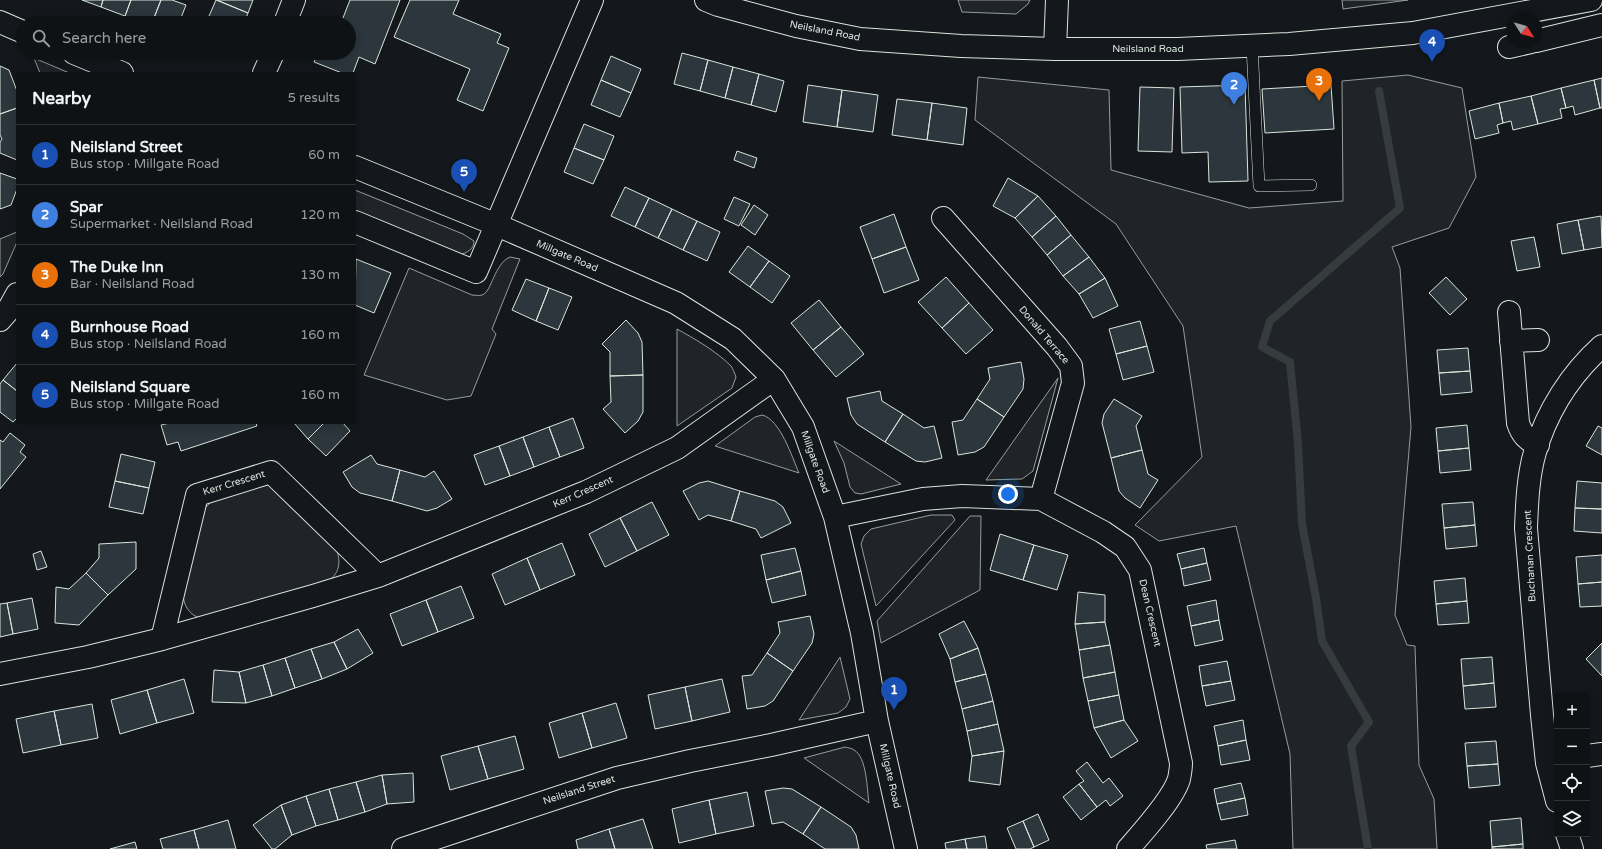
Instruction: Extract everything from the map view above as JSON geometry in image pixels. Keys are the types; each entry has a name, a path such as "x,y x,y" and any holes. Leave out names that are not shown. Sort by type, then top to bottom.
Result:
{"street":[{"path":"288,16 294,0"},
{"path":"356,222 476,272 592,0"},
{"name":"Neilsland Road","path":"706,0 718,5 796,26 860,39 961,46 1055,49 1178,50 1289,44 1413,33 1591,0"},
{"path":"1055,49 1057,0"},
{"path":"0,22 16,29"},
{"path":"1542,40 1602,25"},
{"path":"89,60 114,72"},
{"path":"264,72 269,60"},
{"name":"Millgate Road","path":"356,167 497,225 676,302 733,339 774,379 803,427 835,517 862,633 877,721 906,849"},
{"name":"Donald Terrace","path":"943,218 1057,347 1071,366 1073,383 1041,499"},
{"path":"1509,312 1518,423 1527,440 1538,445"},
{"path":"1511,341 1538,340"},
{"name":"Buchanan Crescent","path":"1554,778 1542,715 1526,528 1527,499 1535,453 1548,417 1565,388 1587,360 1602,346"},
{"name":"Kerr Crescent","path":"0,674 88,657 162,639 378,576 586,492 677,448 774,379"},
{"name":"Kerr Crescent","path":"162,639 197,495 271,472 378,576"},
{"name":"Dean Crescent","path":"835,517 923,499 962,496 1041,499 1103,532 1125,547 1140,570 1181,763 1179,778 1173,791 1141,835 1128,849"},
{"name":"Neilsland Street","path":"403,849 617,778 877,721"},
{"path":"1590,756 1602,754"},
{"path":"1568,837 1572,849"}],"lane":[{"path":"1252,46 1259,186 1311,185"}],"shaded area":[{"path":"958,0 1030,0 1028,4 1016,14 962,12"},
{"path":"1342,0 1408,0 1343,9"},
{"path":"35,60 39,60 67,72 40,72"},
{"path":"1408,75 1462,88 1476,177 1449,228 1392,247 1400,268 1411,427 1395,615 1407,645 1415,646 1419,765 1434,799 1437,849 1293,849 1290,754 1236,526 1159,541 1135,525 1202,457 1183,326 1116,224 975,120 978,77 1109,90 1111,170 1249,208 1343,201 1342,81"},
{"path":"356,190 463,234 474,241 473,247 470,250 460,255 356,213"},
{"path":"16,232 16,244 3,274 0,277 0,239"},
{"path":"510,257 520,259 492,329 496,334 471,396 447,400 364,375 409,268 472,295 482,295 488,289 500,265"},
{"path":"677,329 719,355 731,366 736,377 732,388 677,426"},
{"path":"1058,378 1033,471 1022,479 986,480"},
{"path":"762,415 768,418 780,431 799,473 715,446 755,417"},
{"path":"834,441 901,484 861,494 855,493 850,487 844,463"},
{"path":"262,485 268,485 274,489 337,551 339,564 337,572 328,581 203,619 198,618 188,609 184,601 183,592 203,510 211,502"},
{"path":"931,515 952,515 955,520 876,606 861,544 864,536 871,529"},
{"path":"970,516 981,516 980,590 881,643 877,621"},
{"path":"840,657 850,699 846,707 838,713 799,720"},
{"path":"845,747 853,749 862,759 866,774 869,803 804,758"}],"building":[{"path":"82,0 103,0 101,7"},
{"path":"103,0 131,0 125,16 101,7"},
{"path":"131,0 161,0 155,16 125,16"},
{"path":"161,0 172,0 186,5 182,16 155,16"},
{"path":"216,0 248,13 247,16 209,16"},
{"path":"217,0 253,0 248,13"},
{"path":"350,0 400,0 375,64 359,57 353,72 339,72 314,62 315,60 356,60 356,16 344,16"},
{"path":"410,0 459,0 453,14 501,34 497,43 509,48 483,111 457,100 470,69 394,37"},
{"path":"682,53 708,60 700,91 674,84"},
{"path":"611,56 641,69 631,93 601,80"},
{"path":"708,60 733,67 725,98 700,91"},
{"path":"0,66 9,70 16,88 16,108 0,114"},
{"path":"733,67 759,74 751,105 725,98"},
{"path":"759,74 784,81 776,112 751,105"},
{"path":"1602,78 1602,108 1600,108 1594,80"},
{"path":"601,80 631,93 620,117 591,105"},
{"path":"1594,80 1600,108 1575,115 1573,106 1566,108 1561,88"},
{"path":"808,85 842,90 837,127 803,122"},
{"path":"1245,85 1248,181 1209,182 1208,152 1182,153 1180,87"},
{"path":"1331,85 1334,129 1265,133 1262,89"},
{"path":"1140,87 1174,88 1172,152 1138,151"},
{"path":"1561,88 1566,108 1560,109 1562,118 1538,124 1531,96"},
{"path":"842,90 878,95 873,132 837,127"},
{"path":"1531,96 1538,124 1513,130 1511,121 1503,123 1499,103"},
{"path":"897,99 932,103 927,140 892,135"},
{"path":"932,103 967,108 963,145 927,140"},
{"path":"1499,103 1503,123 1497,125 1499,133 1475,139 1469,111"},
{"path":"16,108 16,160 0,153 0,142 2,139 0,135 0,114"},
{"path":"584,124 614,136 604,160 574,148"},
{"path":"574,148 604,160 593,184 564,172"},
{"path":"737,151 757,158 754,168 734,160"},
{"path":"0,173 16,179 16,192 11,205 0,209"},
{"path":"1008,178 1038,196 1015,218 993,206"},
{"path":"625,187 649,198 635,227 611,216"},
{"path":"1038,196 1056,216 1032,237 1015,218"},
{"path":"734,197 750,204 739,226 724,219"},
{"path":"649,198 672,209 658,238 635,227"},
{"path":"754,205 768,215 755,235 741,225"},
{"path":"672,209 697,221 683,250 658,238"},
{"path":"894,214 906,247 872,259 860,227"},
{"path":"1056,216 1071,235 1047,255 1032,237"},
{"path":"1601,216 1602,247 1584,250 1578,220"},
{"path":"1578,220 1584,250 1562,254 1557,224"},
{"path":"697,221 720,232 707,261 683,250"},
{"path":"1071,235 1089,257 1063,276 1047,255"},
{"path":"1534,237 1540,267 1517,271 1511,241"},
{"path":"748,246 769,261 750,287 729,272"},
{"path":"906,247 919,280 884,293 872,259"},
{"path":"1089,257 1105,278 1079,294 1063,276"},
{"path":"356,259 391,273 374,313 356,305"},
{"path":"769,261 790,276 772,303 750,287"},
{"path":"946,277 969,303 942,328 918,302"},
{"path":"1446,277 1467,299 1450,315 1429,293"},
{"path":"1105,278 1118,306 1093,318 1079,294"},
{"path":"526,279 549,288 536,321 512,310"},
{"path":"549,288 572,297 558,330 536,321"},
{"path":"819,300 841,327 813,350 791,323"},
{"path":"969,303 993,330 966,354 942,328"},
{"path":"626,320 638,333 642,342 643,375 610,376 610,352 602,344"},
{"path":"1140,321 1147,346 1116,354 1109,329"},
{"path":"841,327 864,354 836,377 813,350"},
{"path":"1147,346 1154,372 1123,380 1116,354"},
{"path":"1468,348 1470,371 1439,373 1437,350"},
{"path":"1021,362 1024,379 1023,389 1004,417 977,399 990,379 988,368"},
{"path":"16,364 16,390 3,380"},
{"path":"1470,371 1472,392 1441,395 1439,373"},
{"path":"643,375 643,412 638,421 625,433 603,409 611,402 610,376"},
{"path":"3,380 16,390 16,419 13,422 0,412 0,384"},
{"path":"880,391 882,401 903,414 885,442 857,424 851,415 847,398"},
{"path":"977,399 1004,417 984,447 975,452 958,455 952,422 963,420"},
{"path":"1114,399 1142,416 1136,426 1142,450 1111,458 1102,423 1104,414"},
{"path":"903,414 924,428 934,426 942,458 925,462 916,461 885,442"},
{"path":"573,418 584,448 560,457 549,427"},
{"path":"256,424 257,426 181,451 178,442 167,445 161,425"},
{"path":"295,424 323,424 308,439"},
{"path":"323,424 344,424 350,431 326,456 308,439"},
{"path":"1467,425 1469,448 1438,451 1436,428"},
{"path":"1598,426 1602,428 1602,455 1586,446"},
{"path":"549,427 560,457 534,467 523,437"},
{"path":"10,433 25,445 20,452 26,457 0,489 0,440 3,442"},
{"path":"523,437 534,467 510,476 499,446"},
{"path":"499,446 510,476 485,485 474,455"},
{"path":"1469,448 1471,470 1440,473 1438,451"},
{"path":"1142,450 1148,474 1158,480 1140,508 1125,498 1119,491 1111,458"},
{"path":"121,454 155,462 149,488 115,481"},
{"path":"371,455 377,464 400,470 392,501 360,493 352,487 343,472"},
{"path":"400,470 425,477 434,471 452,499 437,508 427,511 392,501"},
{"path":"115,481 149,488 143,514 109,507"},
{"path":"708,481 740,491 731,521 708,515 699,520 683,491 699,483"},
{"path":"1577,481 1602,483 1602,509 1575,508"},
{"path":"740,491 775,501 783,507 791,523 761,538 756,529 731,521"},
{"path":"652,502 669,535 637,551 620,518"},
{"path":"1473,502 1475,525 1444,528 1442,504"},
{"path":"1575,508 1602,509 1602,533 1574,531"},
{"path":"620,518 637,551 605,567 589,534"},
{"path":"1475,525 1477,546 1446,549 1444,528"},
{"path":"1000,534 1034,545 1023,580 990,570"},
{"path":"136,542 136,569 108,595 86,573 99,558 99,544"},
{"path":"562,543 575,575 540,590 527,558"},
{"path":"1034,545 1068,555 1057,590 1023,580"},
{"path":"795,548 801,571 766,580 761,555"},
{"path":"1204,548 1207,563 1181,569 1177,554"},
{"path":"41,551 47,567 37,570 33,554"},
{"path":"1602,555 1602,582 1578,584 1576,557"},
{"path":"527,558 540,590 505,605 492,574"},
{"path":"1207,563 1211,580 1184,586 1181,569"},
{"path":"801,571 806,595 772,603 766,580"},
{"path":"86,573 108,595 79,625 55,623 56,587 69,589"},
{"path":"1465,578 1467,601 1436,604 1434,581"},
{"path":"1602,582 1602,606 1580,607 1578,584"},
{"path":"461,586 474,618 438,632 426,600"},
{"path":"1078,592 1105,595 1105,622 1075,624"},
{"path":"32,598 38,629 13,634 7,603"},
{"path":"426,600 438,632 402,646 390,614"},
{"path":"1216,600 1219,620 1191,626 1187,606"},
{"path":"1467,601 1469,623 1438,625 1436,604"},
{"path":"7,603 13,634 0,637 0,604"},
{"path":"810,616 814,634 812,643 793,671 767,653 780,633 778,622"},
{"path":"1219,620 1223,640 1195,646 1191,626"},
{"path":"964,621 978,648 950,659 939,634"},
{"path":"1105,622 1110,645 1079,650 1075,624"},
{"path":"358,629 373,653 347,669 334,642"},
{"path":"334,642 347,669 322,679 311,649"},
{"path":"1602,643 1602,676 1586,659"},
{"path":"1110,645 1115,672 1083,678 1079,650"},
{"path":"978,648 986,674 955,682 950,659"},
{"path":"311,649 322,679 295,688 285,658"},
{"path":"767,653 793,671 773,701 765,706 747,709 742,676 752,675"},
{"path":"1492,657 1494,683 1463,686 1461,659"},
{"path":"285,658 295,688 272,696 263,665"},
{"path":"1227,661 1231,681 1202,686 1199,666"},
{"path":"263,665 272,696 246,703 239,672"},
{"path":"214,670 239,672 246,703 212,702"},
{"path":"1115,672 1119,695 1088,701 1083,678"},
{"path":"986,674 993,701 962,709 955,682"},
{"path":"184,679 194,713 157,723 147,690"},
{"path":"722,679 730,712 692,721 685,687"},
{"path":"1231,681 1235,700 1206,706 1202,686"},
{"path":"1494,683 1496,707 1465,709 1463,686"},
{"path":"685,687 692,721 655,729 648,695"},
{"path":"147,690 157,723 120,734 111,700"},
{"path":"1119,695 1124,720 1094,728 1088,701"},
{"path":"993,701 998,724 967,731 962,709"},
{"path":"616,703 627,738 592,748 582,713"},
{"path":"92,704 98,738 61,745 54,711"},
{"path":"54,711 61,745 23,753 16,719"},
{"path":"582,713 592,748 559,758 549,723"},
{"path":"1124,720 1138,741 1111,758 1094,728"},
{"path":"1243,720 1246,740 1218,746 1214,726"},
{"path":"998,724 1004,751 972,756 967,731"},
{"path":"515,736 524,769 488,779 478,746"},
{"path":"1246,740 1250,760 1221,765 1218,746"},
{"path":"1496,741 1498,764 1467,766 1465,743"},
{"path":"478,746 488,779 450,790 441,756"},
{"path":"1004,751 1000,785 969,781 972,756"},
{"path":"1087,762 1103,783 1109,778 1123,796 1110,806 1106,800 1097,807 1079,784 1084,781 1076,771"},
{"path":"1498,764 1500,785 1469,788 1467,766"},
{"path":"413,773 414,802 387,804 382,775"},
{"path":"382,775 387,804 365,812 356,782"},
{"path":"356,782 365,812 338,820 329,789"},
{"path":"1241,783 1245,798 1217,804 1214,789"},
{"path":"1079,784 1097,807 1081,820 1063,797"},
{"path":"783,788 792,789 821,807 803,834 783,822 772,824 765,791"},
{"path":"329,789 338,820 316,826 306,796"},
{"path":"747,792 754,826 716,834 709,800"},
{"path":"306,796 316,826 292,835 281,805"},
{"path":"1245,798 1248,815 1221,820 1217,804"},
{"path":"709,800 716,834 679,843 672,809"},
{"path":"281,805 292,835 275,849 272,849 253,825"},
{"path":"821,807 851,827 856,835 859,849 825,849 803,834"},
{"path":"1038,814 1049,840 1034,847 1023,821"},
{"path":"1521,818 1523,844 1492,847 1490,821"},
{"path":"643,819 653,849 615,849 609,829"},
{"path":"228,820 236,849 199,849 194,830"},
{"path":"1023,821 1034,847 1030,849 1016,849 1007,828"},
{"path":"609,829 615,849 578,849 576,840"},
{"path":"194,830 199,849 163,849 160,839"},
{"path":"985,836 987,849 967,849 965,839"},
{"path":"965,839 967,849 946,849 945,843"},
{"path":"1235,840 1237,849 1207,849 1206,845"},
{"path":"135,842 137,849 110,849"},
{"path":"1523,844 1523,849 1492,849 1492,847"}],"waterway":[{"path":"1368,849 1351,746 1369,722 1322,641 1316,598 1302,524 1298,444 1290,362 1262,347 1270,321 1400,208 1379,91"}],"place":[{"name":"Burnhouse Road","path":"1432,62"},
{"name":"The Duke Inn","path":"1319,101"},
{"name":"Spar","path":"1234,105"},
{"name":"Neilsland Square","path":"464,192"},
{"name":"Neilsland Street","path":"894,710"}]}
